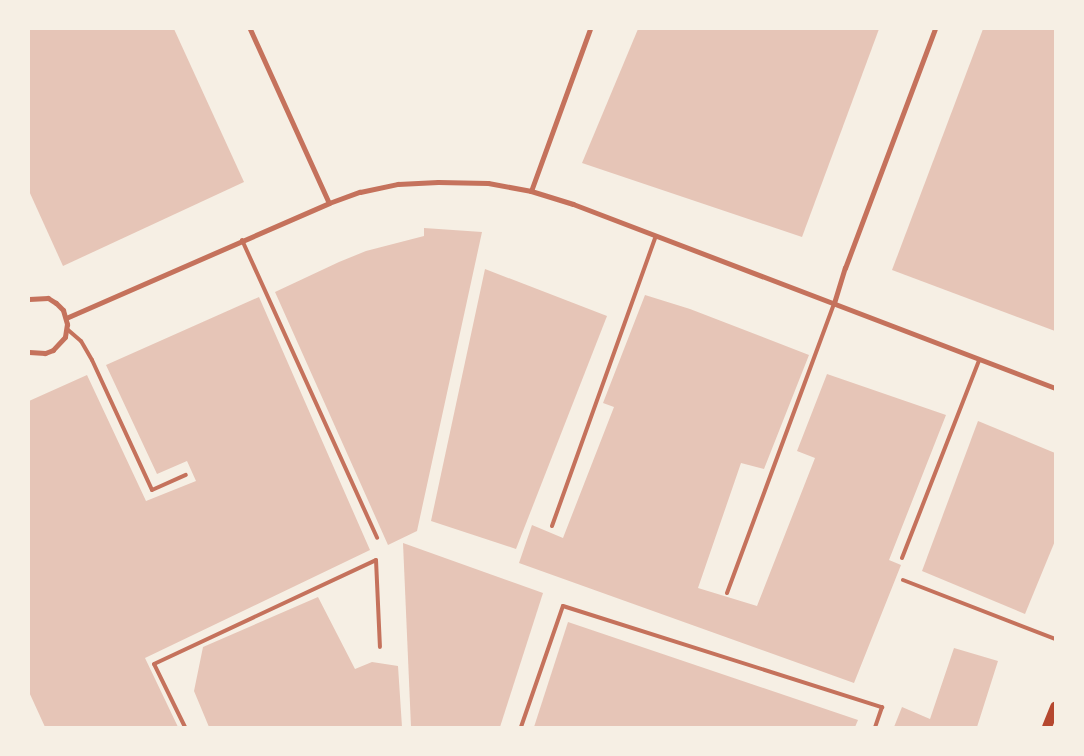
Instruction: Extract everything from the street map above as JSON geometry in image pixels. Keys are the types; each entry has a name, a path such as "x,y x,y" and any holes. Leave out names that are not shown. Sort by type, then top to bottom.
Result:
{"main road":[{"path":"1047,727 1055,708"}],"street":[{"path":"250,29 328,203"},
{"path":"531,190 590,29"},
{"path":"834,303 845,268 935,29"},
{"path":"66,318 328,203 360,192 398,184 438,182 488,183 531,190 834,303 979,361 1055,388"},
{"path":"29,298 48,298 63,310 67,329 60,345 53,350 45,353 29,352"}],"lane":[{"path":"552,526 656,236"},
{"path":"242,240 377,538"},
{"path":"728,593 834,303"},
{"path":"67,329 81,341 92,360 152,490 186,475"},
{"path":"902,558 979,361"},
{"path":"185,727 154,664 376,560 380,647"},
{"path":"903,580 1055,639"},
{"path":"521,727 563,606 882,706 875,727"}],"building":[{"path":"29,29 174,29 244,182 63,266 29,191"},
{"path":"638,29 879,29 802,237 582,163"},
{"path":"983,29 1055,29 1055,331 892,270"},
{"path":"424,228 482,232 417,531 388,545 275,292 366,251 424,236"},
{"path":"485,269 607,316 516,549 431,521"},
{"path":"645,295 690,309 809,355 764,469 741,463 698,588 757,606 815,458 797,451 827,374 946,415 889,560 901,565 854,683 519,563 532,525 563,538 614,407 603,403"},
{"path":"259,297 370,550 145,658 178,727 45,727 29,692 29,401 87,375 146,501 196,481 187,461 157,474 106,365"},
{"path":"978,421 1055,453 1055,541 1025,614 922,571"},
{"path":"403,543 543,593 500,727 411,727"},
{"path":"318,597 355,669 372,662 398,666 402,727 209,727 194,691 203,647"},
{"path":"568,622 858,720 855,727 534,727"},
{"path":"954,648 998,661 977,727 894,727 902,707 930,719"}]}
